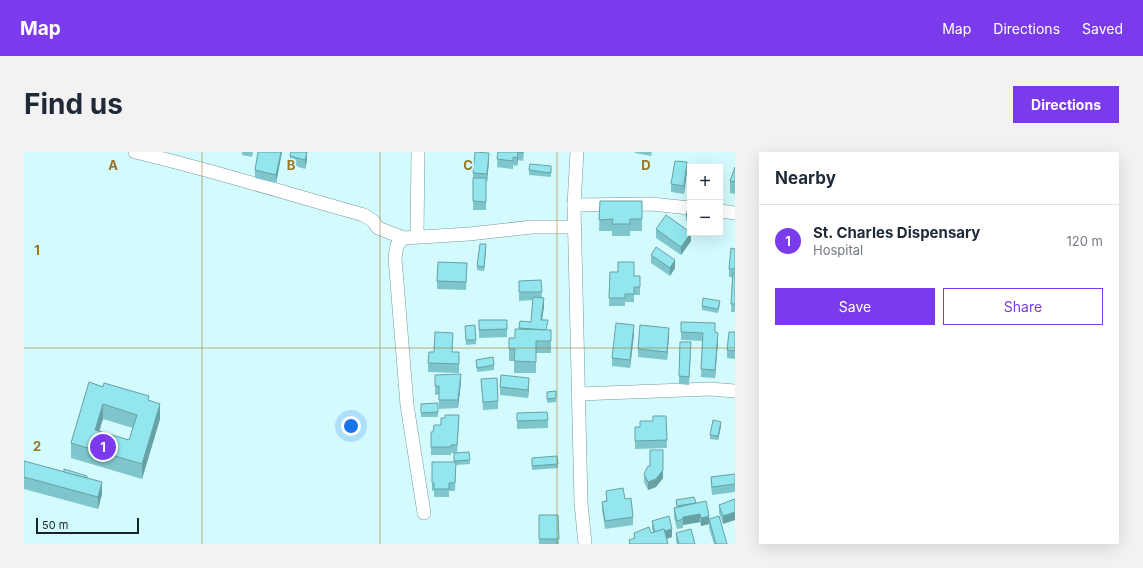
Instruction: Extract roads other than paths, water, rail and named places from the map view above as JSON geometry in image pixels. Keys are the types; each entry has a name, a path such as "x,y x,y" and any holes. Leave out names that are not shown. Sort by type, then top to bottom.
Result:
{"street":[{"path":"135,152 190,165 262,187 364,215 373,221 378,228 410,237 469,234 532,227 575,227"},
{"path":"410,237 418,152"},
{"path":"577,152 574,205 581,503 585,544"},
{"path":"574,205 651,204 687,208"},
{"path":"723,211 735,213"},
{"path":"410,237 397,245 395,258 407,406 424,513"},
{"path":"579,394 710,389 735,391"}],"place":[{"name":"St. Charles Dispensary","path":"103,447"}]}
